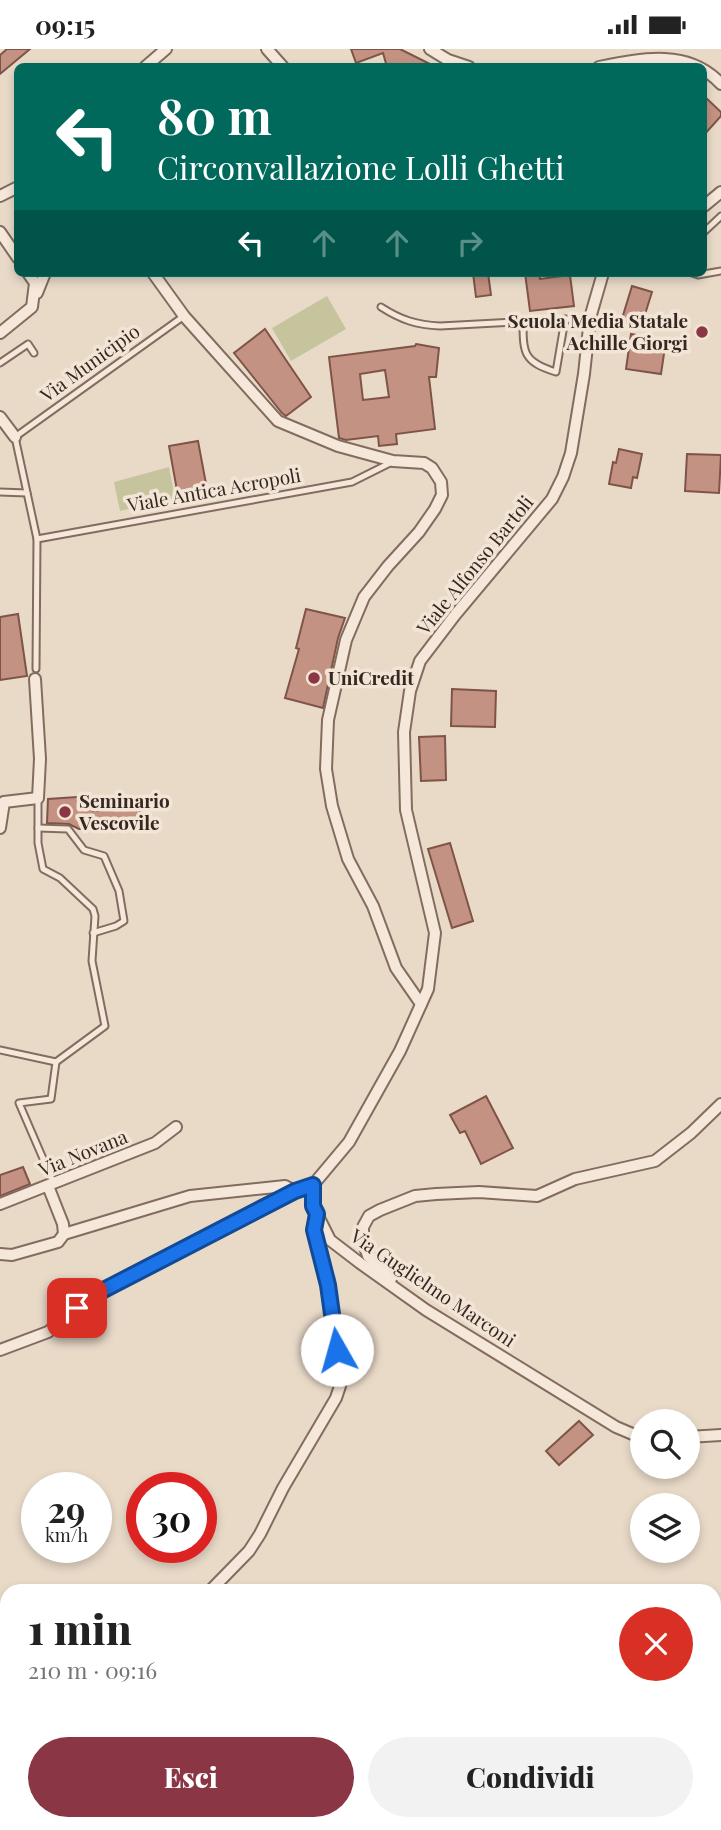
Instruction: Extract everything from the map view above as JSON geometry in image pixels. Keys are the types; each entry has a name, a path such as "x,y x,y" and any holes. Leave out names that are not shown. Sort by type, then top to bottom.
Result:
{"street":[{"path":"150,63 166,49"},
{"path":"267,49 279,63"},
{"path":"430,49 457,63"},
{"path":"618,63 667,53 687,56 699,63"},
{"path":"707,69 721,84"},
{"path":"707,203 721,191"},
{"path":"0,232 14,252"},
{"path":"31,277 35,283 32,307"},
{"path":"0,333 32,307 43,277"},
{"path":"0,1350 48,1332 92,1296 295,1191 313,1185 349,1142 400,1051 421,1004 396,968 373,906 348,859 332,806 326,769 328,720 346,640 364,597 435,509 442,495 441,482 432,468 424,463 393,461 338,446 278,421 184,316 156,277"},
{"name":"Viale Alfonso Bartoli","path":"421,1004 428,989 435,933 406,810 404,732 410,691 420,661 454,614 552,499 563,477 573,440 590,318 602,277"},
{"path":"0,417 15,437"},
{"path":"0,828 4,802 38,798 40,759 36,674"},
{"path":"392,1285 391,1277 368,1256 363,1241 363,1227 369,1216 415,1196 479,1192 537,1196 575,1179 655,1161 691,1133 721,1104"},
{"name":"Via Novana","path":"0,1204 155,1143 176,1127"},
{"path":"51,1185 64,1234"},
{"name":"Via Guglielmo Marconi","path":"313,1185 313,1206 330,1240 426,1310 616,1427 630,1433"},
{"path":"0,1254 12,1255 58,1242 64,1234 190,1196 285,1186 295,1191"},
{"path":"216,1584 249,1551 260,1534 283,1488 336,1398 340,1385 328,1285 314,1230 317,1214"},
{"path":"700,1436 721,1435"}],"lane":[{"path":"707,229 721,216"},
{"path":"380,307 416,325 590,318"},
{"name":"Via Municipio","path":"15,437 184,316"},
{"path":"523,322 523,349 527,357 537,366 556,372 565,319"},
{"path":"0,363 28,344 34,353"},
{"path":"15,437 37,539 36,674"},
{"name":"Viale Antica Acropoli","path":"37,539 352,482 393,461"},
{"path":"0,492 27,493"},
{"path":"38,798 38,828 43,869 60,878 93,909 92,961 105,1026 56,1062 51,1099 19,1103 51,1185"},
{"path":"38,828 68,829 84,850 104,856 118,891 124,921 93,933"},
{"path":"0,1050 56,1062"}],"shaded area":[{"path":"327,296 346,329 291,361 272,328"},
{"path":"169,467 175,498 120,511 114,482"}],"building":[{"path":"7,49 30,49 0,74 0,55"},
{"path":"351,49 400,49 428,63 386,63 383,53 356,63"},
{"path":"707,99 721,112 721,116 707,132"},
{"path":"474,277 489,277 491,295 476,297"},
{"path":"526,277 570,277 574,306 530,311"},
{"path":"632,286 652,292 641,327 621,322"},
{"path":"265,329 311,397 286,416 234,353"},
{"path":"631,334 666,340 661,374 626,369"},
{"path":"415,346 439,348 436,377 429,377 435,429 396,434 397,444 379,446 378,436 346,440 339,438 329,357","holes":["385,370 389,397 363,400 360,374"]},
{"path":"198,441 207,489 178,496 169,446"},
{"path":"619,449 642,454 637,478 633,477 631,488 609,484 613,462 616,463"},
{"path":"687,454 721,455 719,493 685,491"},
{"path":"306,609 345,618 323,708 285,698 299,649 296,648"},
{"path":"18,614 27,676 0,680 0,617"},
{"path":"452,689 496,691 495,727 451,726"},
{"path":"445,736 446,780 421,781 419,737"},
{"path":"92,796 93,811 140,809 140,829 79,829 69,824 47,823 48,799"},
{"path":"450,843 473,921 452,928 428,849"},
{"path":"486,1096 513,1148 481,1164 465,1131 460,1133 450,1115"},
{"path":"23,1167 30,1184 0,1196 0,1175"},
{"path":"579,1421 593,1435 559,1465 546,1451"}],"place":[{"name":"Scuola Media Statale Achille Giorgi","path":"702,332"},
{"name":"UniCredit","path":"314,678"},
{"name":"Seminario Vescovile","path":"65,812"}],"route":[{"path":"77,1308 92,1296 295,1191 313,1185 313,1206 317,1214 314,1230 328,1285 337,1350"}]}
